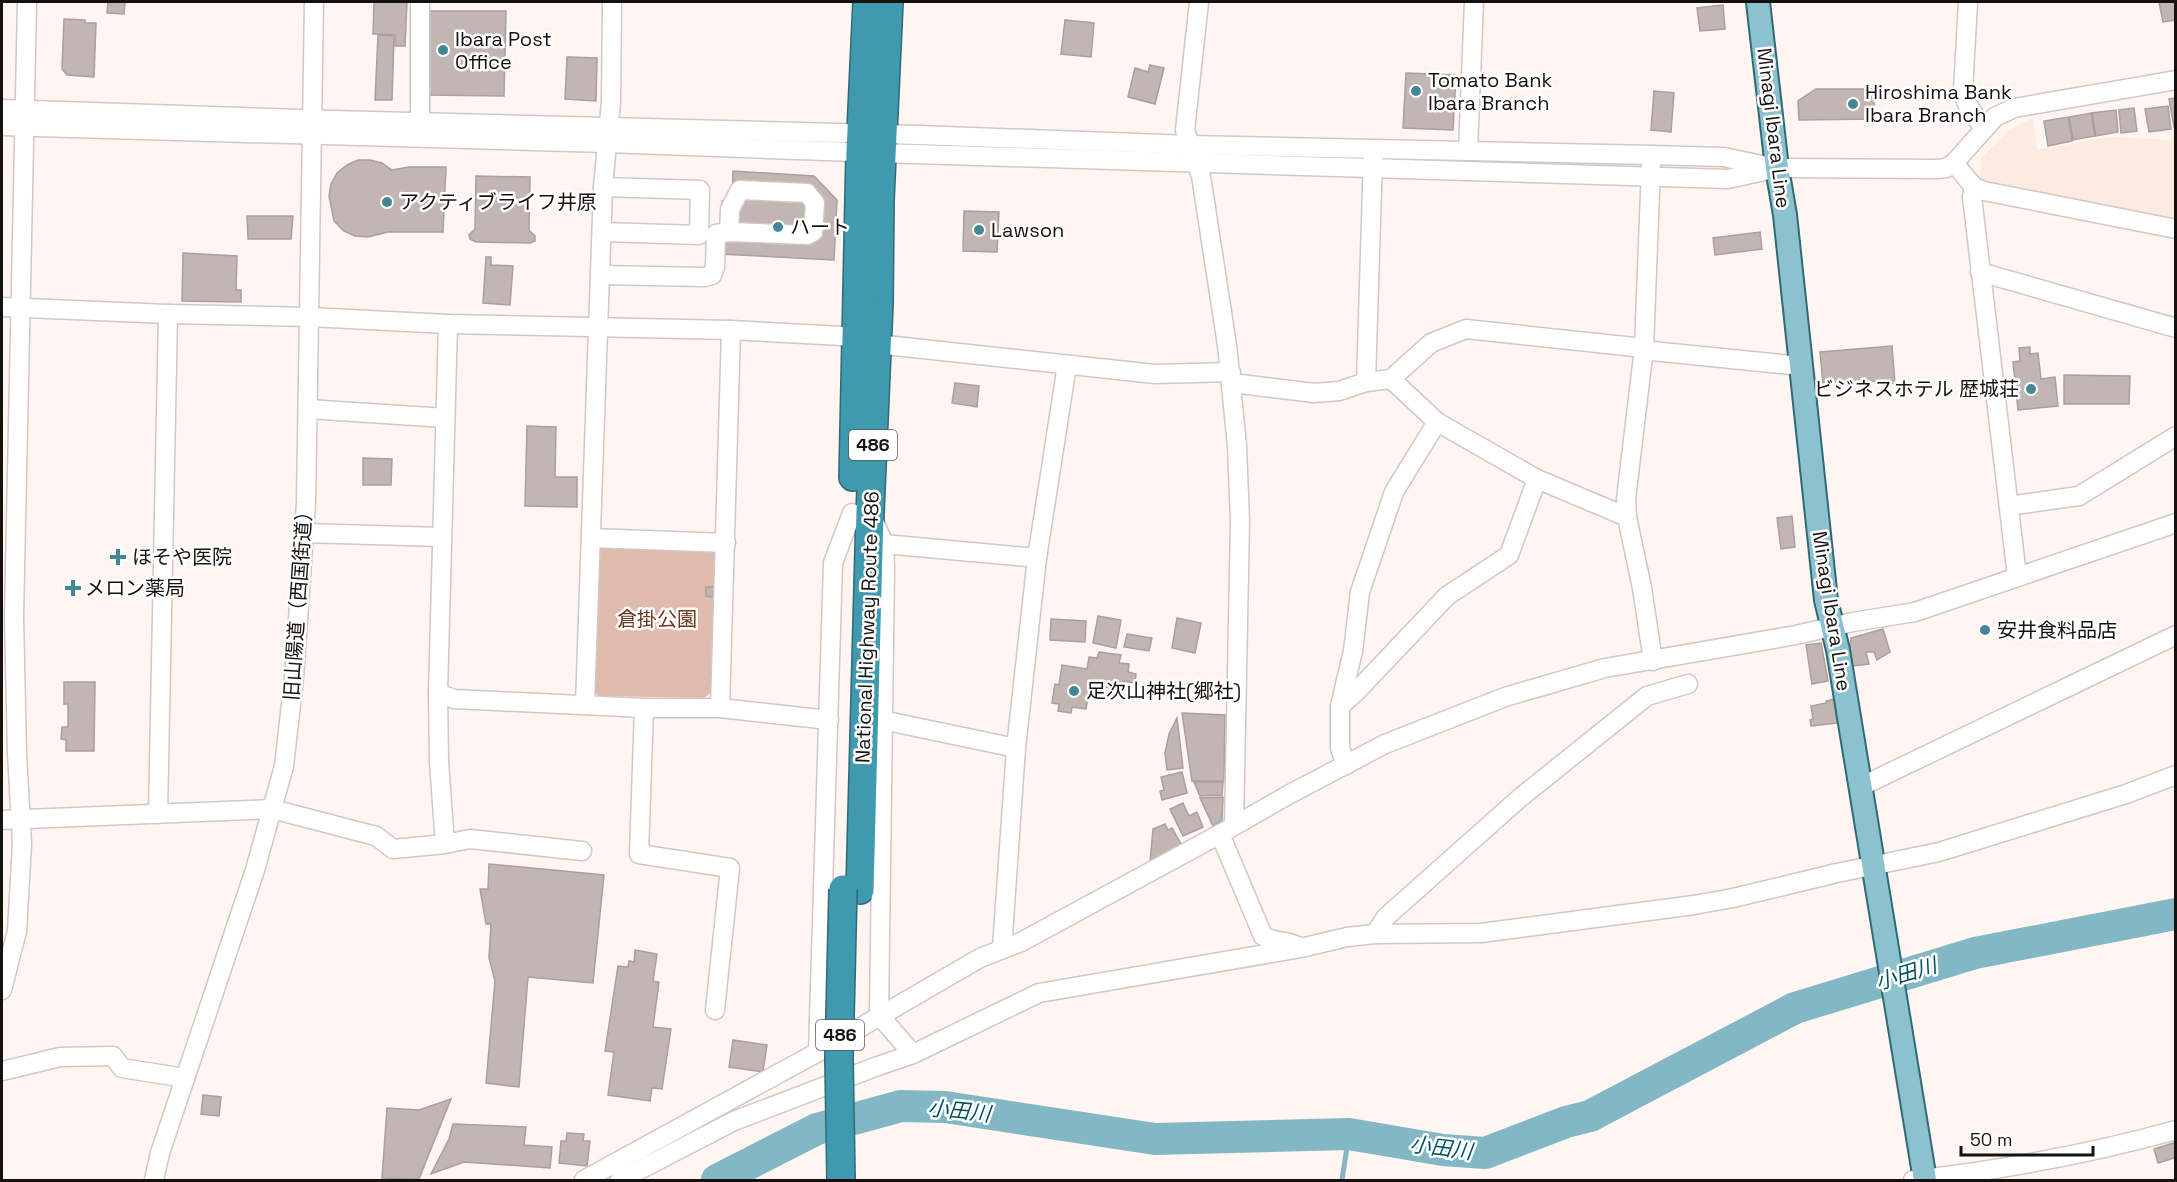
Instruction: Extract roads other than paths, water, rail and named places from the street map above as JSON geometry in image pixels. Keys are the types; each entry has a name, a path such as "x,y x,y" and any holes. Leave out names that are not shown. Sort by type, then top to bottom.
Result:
{"highway":[{"name":"National Highway Route 486","path":"858,1180 852,889 872,143 867,2"},
{"name":"National Highway Route 486","path":"872,143 889,2"},
{"name":"National Highway Route 486","path":"841,1180 839,1069 852,889"}],"main road":[{"name":"Minagi Ibara Line","path":"1758,2 1777,168 1785,215 1826,600 1838,650 1922,1178"}],"street":[{"path":"2,990 17,931 22,844 16,742 15,617 27,2"},
{"name":"旧山陽道（西国街道）","path":"154,1180 159,1153 251,881 284,766 294,678 304,533 310,317 314,2"},
{"path":"420,2 420,122"},
{"path":"585,704 597,328 612,2"},
{"path":"1199,2 1185,130 1201,176 1231,377 1240,521 1227,830 1263,936 1271,940 1295,944 1301,948"},
{"path":"1468,151 1474,2"},
{"path":"1968,2 1963,91 1967,104 1984,129"},
{"path":"2,109 23,118 312,128 872,143 1190,145 1651,155 1723,157 1777,168 1937,169 1946,168 1954,163 1995,117 2014,108 2175,80"},
{"path":"2,126 23,118"},
{"path":"312,128 420,122 607,135"},
{"path":"872,143 1197,163 1733,179 1777,168"},
{"path":"1366,382 1373,148"},
{"path":"1651,155 1644,348 1628,480 1627,517 1642,588 1653,661"},
{"path":"1954,163 1974,187 1984,191 2175,229"},
{"path":"602,232 699,235 700,190 603,187"},
{"path":"1974,187 1972,197 1980,272 2017,576"},
{"path":"600,274 705,277 712,275 715,267 723,233 730,208 740,190 807,193 815,203 813,232 807,235 723,233"},
{"path":"1980,272 2175,328"},
{"path":"2,307 448,324 824,334 866,342 1067,365 1155,374 1231,377 1314,393 1339,391 1366,382 1391,379 1431,344 1466,329 1801,366"},
{"path":"158,814 168,314"},
{"path":"445,844 439,762 438,693 448,324"},
{"path":"720,708 731,330"},
{"path":"1002,949 1016,748 1037,558 1067,365"},
{"path":"1391,379 1437,423 1538,479 1627,517"},
{"path":"308,409 446,418"},
{"path":"1346,765 1340,748 1340,706 1353,651 1360,592 1394,492 1437,423"},
{"path":"2009,506 2079,496 2175,436"},
{"path":"1340,706 1447,596 1509,555 1538,479"},
{"path":"818,1052 833,563 861,512 884,544 879,1015 913,1054"},
{"path":"584,1180 818,1052 980,958 1021,942 1385,744 1505,697 1605,668 1915,612 2175,523"},
{"path":"304,533 441,537"},
{"path":"591,538 726,543"},
{"path":"884,544 1037,558"},
{"path":"1860,787 2175,635"},
{"path":"1375,934 1386,917 1521,797 1647,696 1689,684"},
{"path":"438,693 454,699 644,708 720,708 828,720"},
{"path":"644,708 639,854 730,868 715,1010"},
{"path":"882,720 1016,748"},
{"path":"620,1180 734,1122 913,1054 1039,993 1301,948 1347,937 1375,934 1481,933 1694,905 1874,869 1939,852 2126,794 2175,775"},
{"path":"2,820 272,809 376,836 393,849 470,839 582,851"},
{"path":"2,1071 60,1057 112,1056 122,1068 185,1078"},
{"path":"734,1122 738,1115 771,1093 774,1085 773,1076"},
{"path":"1922,1178 2041,1160 2131,1142 2175,1130"}],"waterway":[{"name":"小田川","path":"717,1180 817,1129 901,1106 945,1107 1155,1139 1349,1134 1443,1150 1485,1153 1566,1122 1590,1116 1795,1008 1975,953 2176,914"},
{"path":"1342,1180 1349,1134"}],"place":[{"name":"Ibara Post Office","path":"443,50"},
{"name":"Tomato Bank Ibara Branch","path":"1416,91"},
{"name":"Hiroshima Bank Ibara Branch","path":"1853,104"},
{"name":"アクティブライフ井原","path":"387,202"},
{"name":"ハート","path":"778,227"},
{"name":"Lawson","path":"979,230"},
{"name":"ビジネスホテル 歴城荘","path":"2031,389"},
{"name":"ほそや医院","path":"118,557"},
{"name":"メロン薬局","path":"73,588"},
{"name":"安井食料品店","path":"1985,630"},
{"name":"足次山神社(郷社)","path":"1074,691"}],"park label":[{"name":"倉掛公園","path":"657,619"}]}
